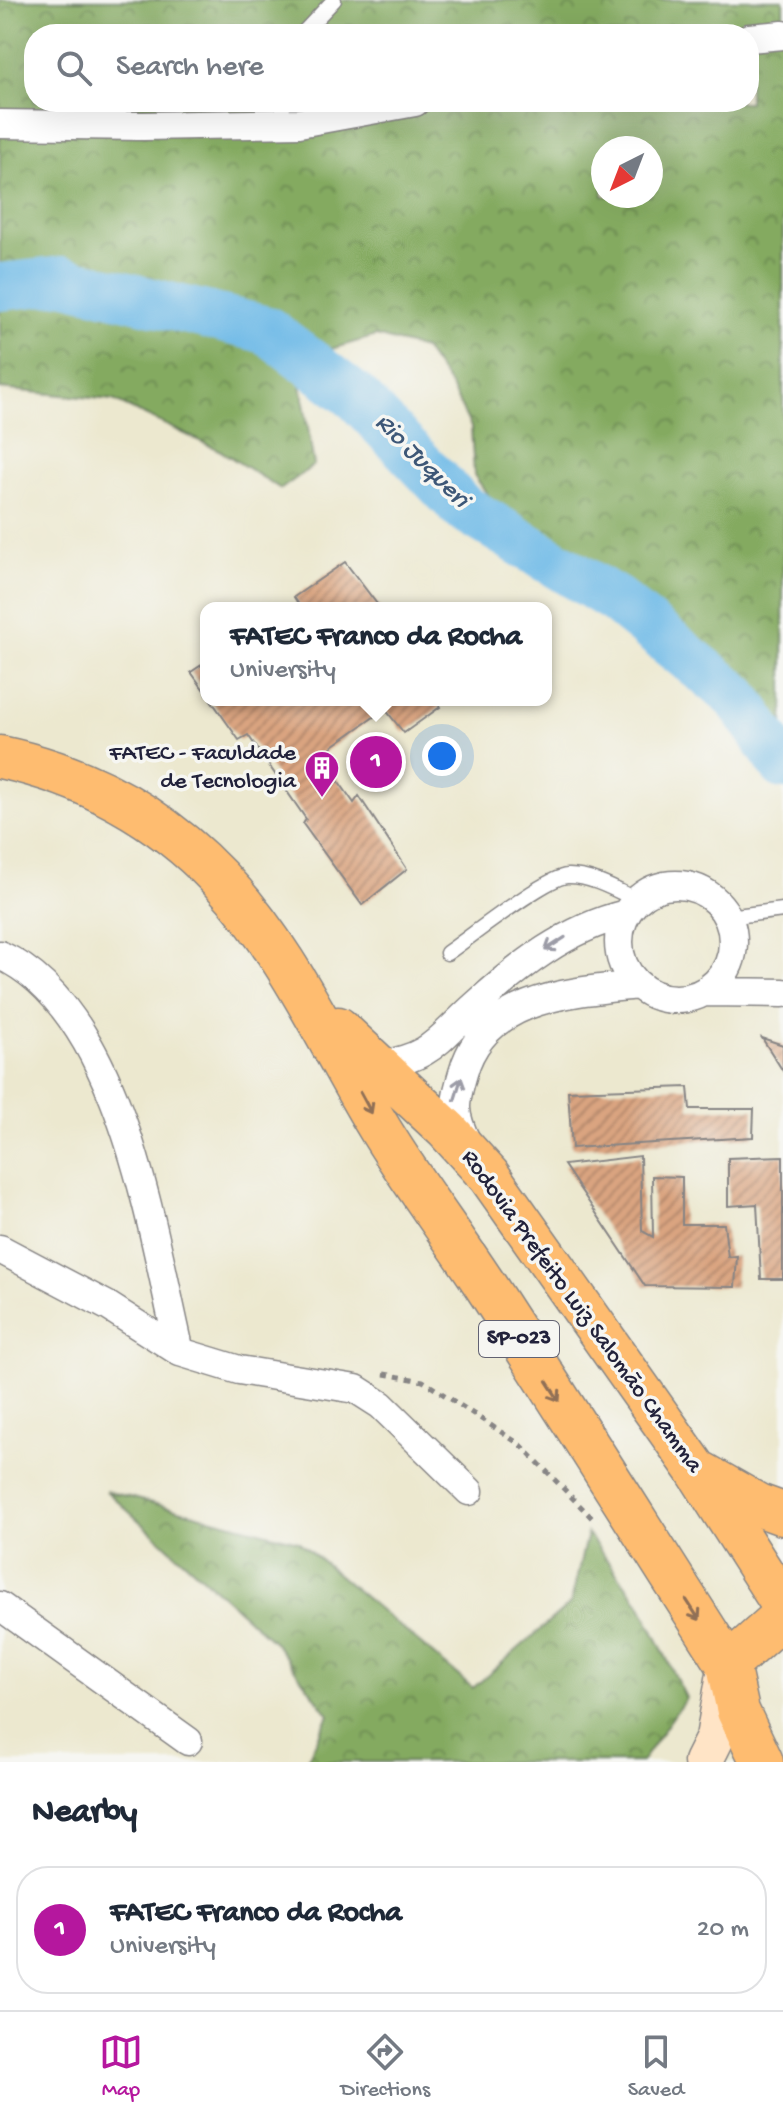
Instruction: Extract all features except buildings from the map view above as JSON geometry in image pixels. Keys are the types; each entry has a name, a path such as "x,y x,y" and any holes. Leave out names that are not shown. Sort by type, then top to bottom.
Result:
{"main road":[{"name":"Rodovia Prefeito Luiz Salomão Chamma","path":"0,757 78,778 121,799 171,835 220,878 315,1010 375,1121 484,1283 728,1665 738,1711 762,1762"},
{"name":"Rodovia Prefeito Luiz Salomão Chamma","path":"315,1010 378,1066 476,1162 696,1469 783,1605"},
{"path":"696,1469 758,1505 783,1514"},
{"path":"728,1665 783,1616"}],"street":[{"path":"759,37 783,35"},
{"path":"0,124 143,126 282,113"},
{"path":"378,1066 404,1062 435,1047 473,1007 532,959 576,930 632,907 652,890 686,886 717,902 728,917 734,936 733,955 725,973 705,992"},
{"path":"632,907 620,932 619,951 626,969 638,985 653,995 674,1000 705,992 783,993"},
{"path":"0,955 15,962 55,996 81,1032 116,1102 180,1352"},
{"path":"476,1162 461,1130 454,1102 468,1057 478,1042 505,1015 526,1003 638,985"},
{"path":"0,1249 108,1306 180,1352 239,1370 356,1389 381,1405 469,1491"},
{"path":"0,1606 188,1741"},
{"path":"703,1762 715,1738 728,1665"}],"lane":[{"path":"311,24 334,0"},
{"path":"447,953 541,888 565,876 598,882 632,907"},
{"path":"728,917 783,910"}],"path":[{"path":"356,1389 368,1371 423,1381 521,1445 594,1519"}],"green space":[{"path":"0,0 783,0 783,735 749,685 684,630 496,507 474,475 471,427 451,387 424,349 376,336 324,351 301,384 314,465 281,489 219,450 113,400 0,389"},
{"path":"106,1491 298,1541 473,1688 571,1603 587,1533 640,1604 686,1698 641,1762 306,1762 329,1715 275,1643"}],"waterway":[{"name":"Rio Juqueri","path":"0,287 63,280 267,330 357,398 462,507 616,600 737,697 783,765"}],"place":[{"name":"FATEC Franco da Rocha","path":"376,762"},
{"name":"FATEC - Faculdade de Tecnologia","path":"322,799"}]}
